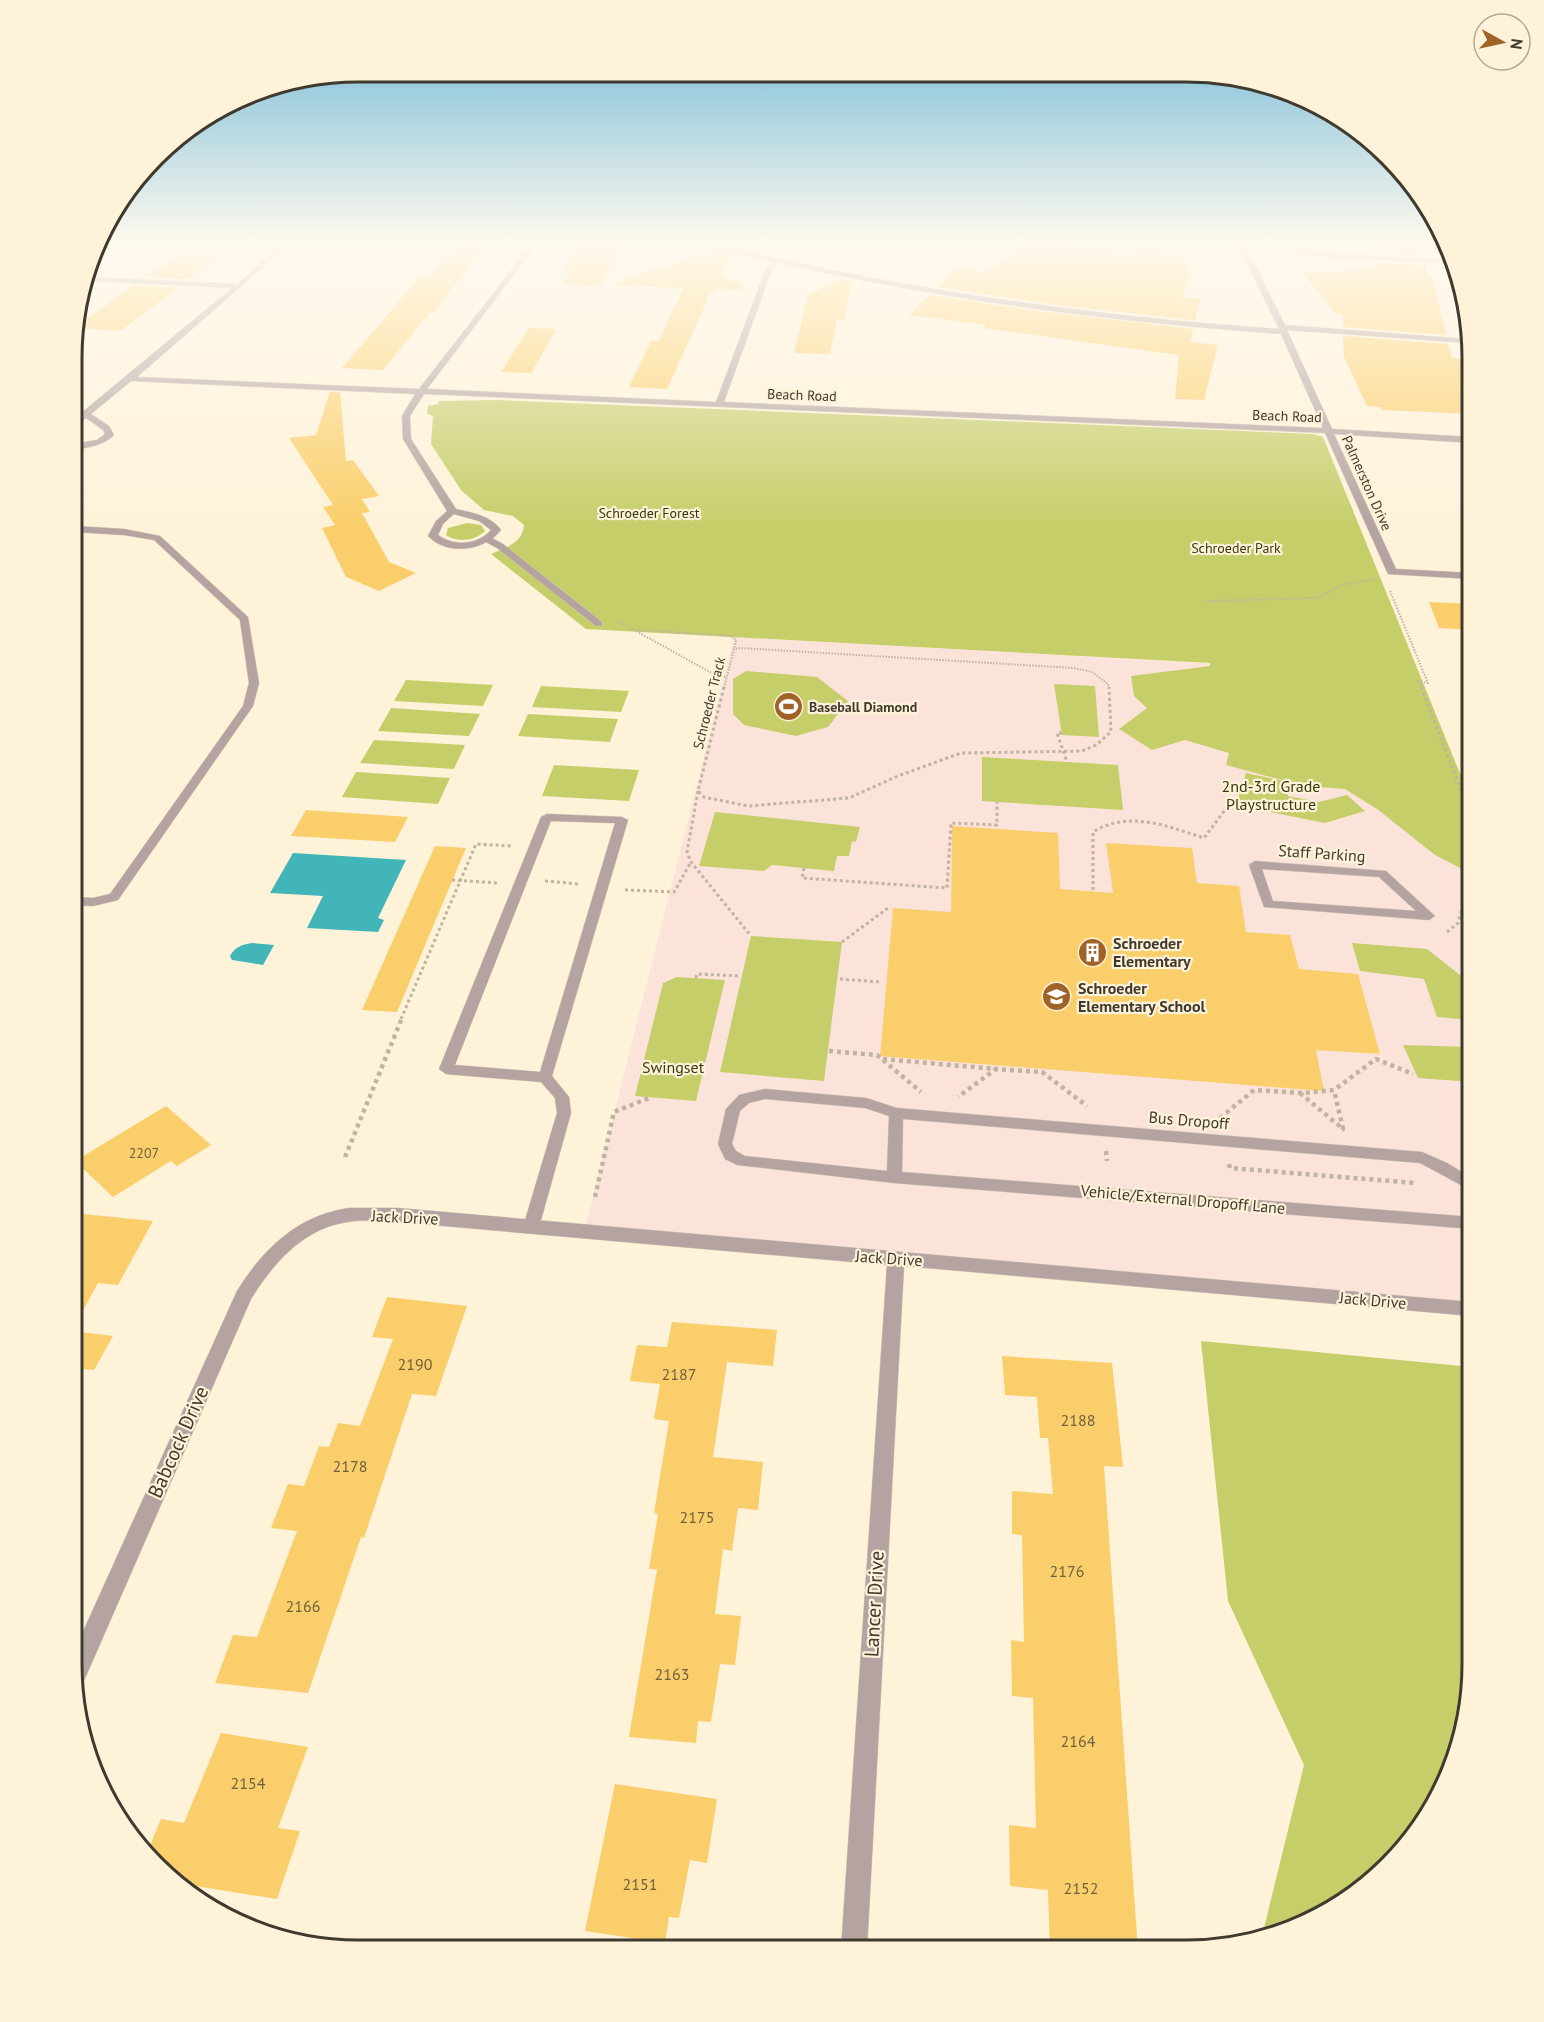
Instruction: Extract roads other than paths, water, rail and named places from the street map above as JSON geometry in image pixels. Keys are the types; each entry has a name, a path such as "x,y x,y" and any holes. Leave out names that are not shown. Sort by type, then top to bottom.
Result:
{"street":[{"path":"82,418 179,337"},
{"path":"452,511 434,530 433,536 436,539 448,544 466,545 487,539 496,530 493,525 452,511 411,446 405,432 406,416 421,392 463,337"},
{"path":"719,405 744,337"},
{"name":"Palmerston Drive","path":"1287,337 1329,431 1388,575 1462,576"},
{"path":"1412,337 1461,341"},
{"name":"Beach Road","path":"130,379 1329,431 1462,439"},
{"path":"82,446 104,440 110,432 87,415"},
{"name":"Jack Drive","path":"308,1228 342,1216 366,1214 1462,1308"},
{"name":"Babcock Drive","path":"82,1659 243,1296 256,1273 273,1254 308,1228"},
{"name":"Lancer Drive","path":"855,1940 896,1259"}],"lane":[{"path":"82,529 124,532 157,538 245,619 254,683 248,706 114,897 93,902 82,901"},
{"path":"487,539 500,546 599,624"},
{"path":"531,1227 564,1113 562,1097 545,1077 446,1070 547,817 622,820 545,1077"},
{"name":"Staff Parking","path":"1255,865 1382,874 1429,916 1268,904 1255,865"},
{"name":"Bus Dropoff","path":"894,1177 742,1161 730,1155 725,1144 733,1109 744,1099 765,1094 866,1103 896,1113 1422,1158 1462,1179"},
{"path":"894,1177 896,1113"},
{"name":"Vehicle/External Dropoff Lane","path":"894,1177 1462,1221"}],"water":[{"path":"293,853 406,860 378,918 384,920 378,932 307,928 323,896 270,893"},
{"path":"252,943 274,945 263,965 232,960 230,956 236,948"}],"place":[{"name":"Baseball Diamond","path":"788,707"},
{"name":"Schroeder Elementary","path":"1092,952"},
{"name":"Schroeder Elementary School","path":"1057,997"}],"park label":[{"name":"Schroeder Forest","path":"649,513"},
{"name":"Schroeder Park","path":"1236,548"},
{"name":"2nd-3rd Grade Playstructure","path":"1271,795"},
{"name":"Swingset","path":"673,1067"}]}
